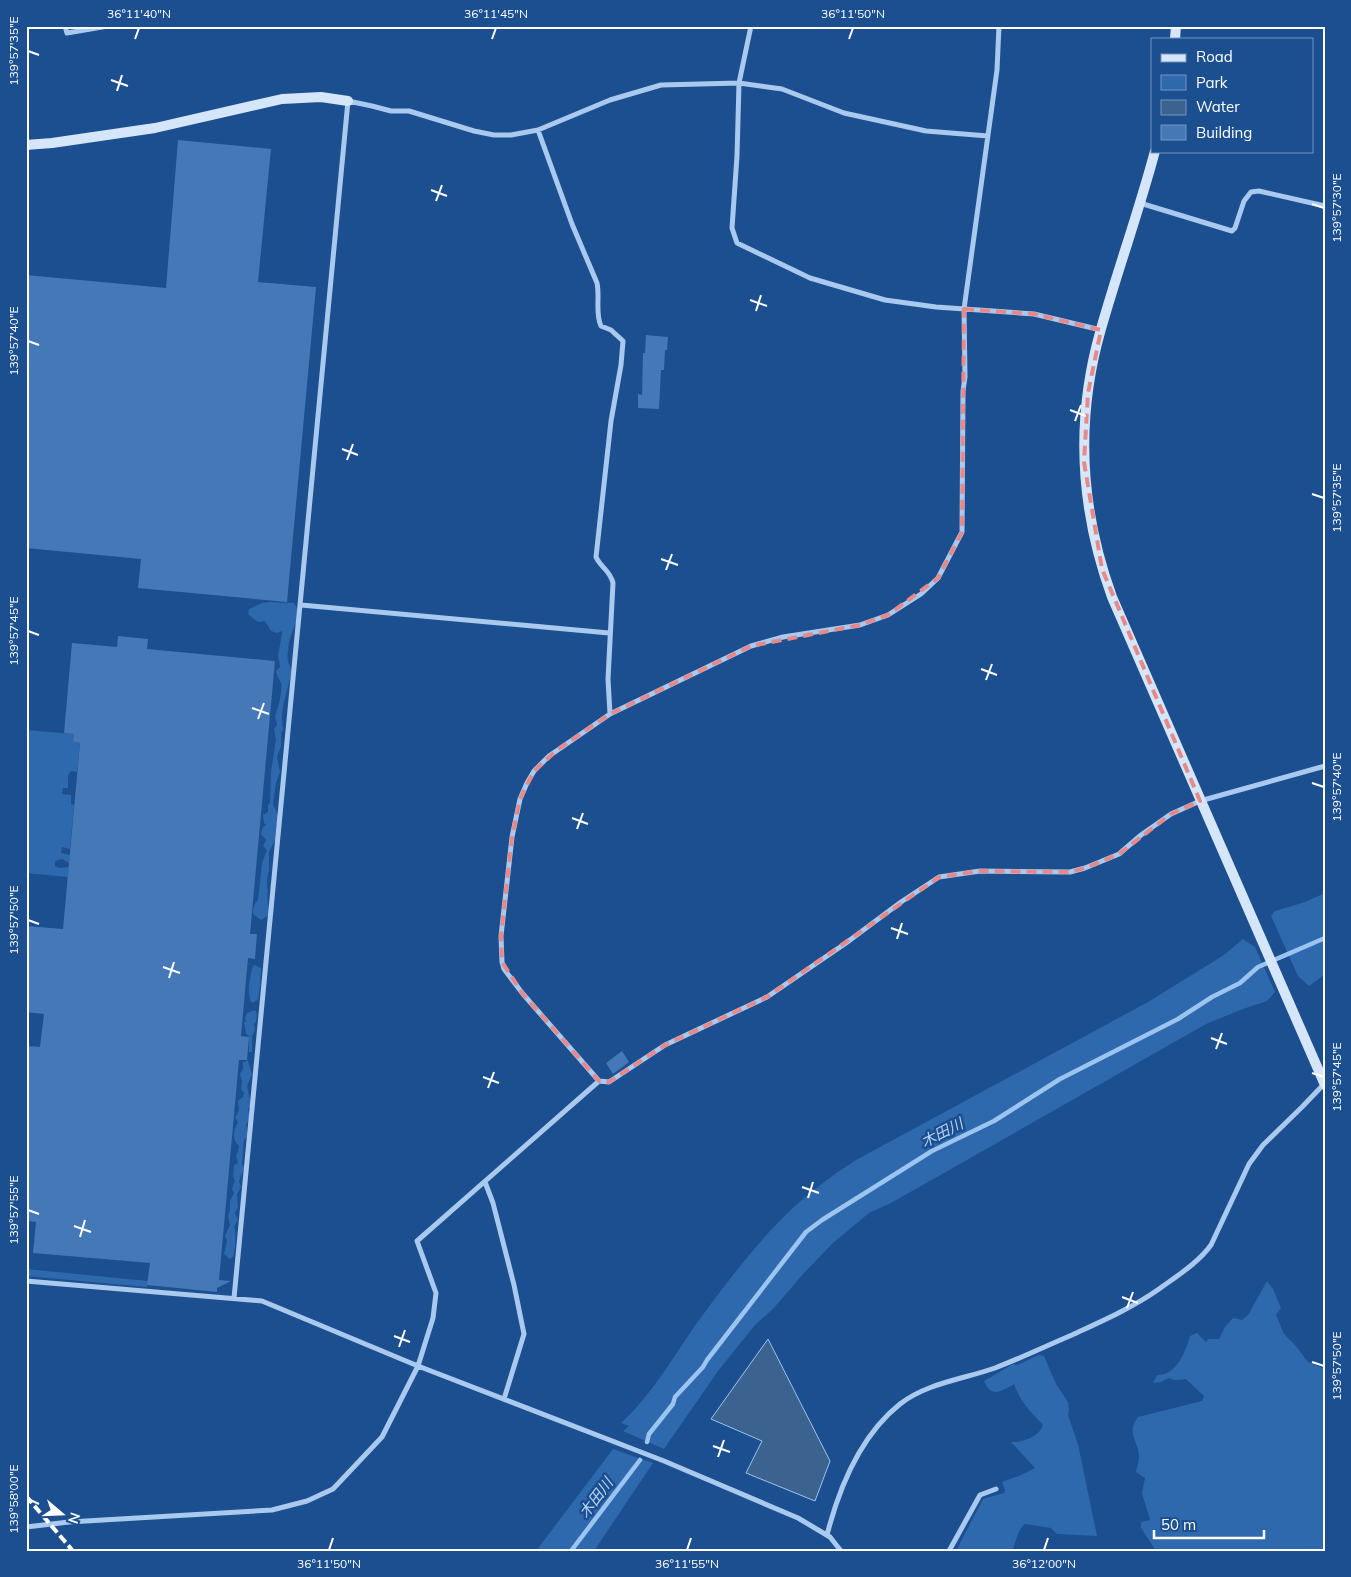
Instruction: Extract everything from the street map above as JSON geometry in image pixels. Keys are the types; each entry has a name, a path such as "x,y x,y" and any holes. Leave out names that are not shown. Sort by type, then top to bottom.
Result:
{"street":[{"path":"65,26 67,33 108,26"},
{"path":"751,26 739,83 737,156 732,228 738,243 810,278 885,300 964,309 1034,314 1101,330"},
{"path":"599,1082 523,994 504,969 501,936 512,837 520,800 534,772 549,756 610,714 751,646 783,637 860,625 888,615 921,594 938,578 962,532 963,392 965,378 964,309 997,70 999,26"},
{"path":"26,145 60,142 154,128 282,99 321,97 334,98 391,111 409,111 429,116 446,124 494,135 511,135 538,130 610,100 660,84 739,83 782,89 844,113 926,131 988,136"},
{"path":"234,1298 348,101"},
{"path":"538,130 572,224 597,283 599,291 599,322 601,326 611,330 623,341 621,365 611,421 596,557 599,564 611,574 613,583 609,633 608,679 610,714"},
{"path":"827,1535 839,1496 848,1477 866,1443 879,1424 890,1413 917,1394 994,1368 1106,1319 1142,1301 1185,1269 1206,1252 1211,1245 1241,1180 1256,1154 1325,1084 1112,597 1093,535 1087,500 1084,462 1088,393 1101,330 1155,152"},
{"path":"1140,203 1232,231 1235,228 1244,201 1251,192 1259,190 1325,206"},
{"path":"301,605 609,633"},
{"path":"26,1527 89,1520 272,1510 307,1501 333,1489 382,1438 418,1366 433,1318 436,1293 418,1241 599,1082 609,1082 665,1045 767,996 939,877 980,871 1070,872 1085,868 1119,854 1141,834 1171,814 1200,801 1325,766"},
{"path":"485,1182 498,1222 524,1334 504,1399"},
{"path":"26,1282 262,1301 418,1366 664,1461 798,1518 827,1535 841,1551"},
{"path":"949,1551 980,1495 996,1490"}],"highlighted area":[{"path":"964,309 1034,314 1101,330 1088,393 1084,462 1102,569 1200,801 1171,814 1119,854 1085,868 1070,872 980,871 939,877 767,997 665,1045 609,1082 599,1081 523,994 502,962 501,936 512,837 520,799 534,771 557,750 610,714 751,646 860,625 888,615 938,578 962,532"}],"green space":[{"path":"269,602 294,603 298,613 288,647 288,662 291,673 282,715 281,746 277,757 280,772 276,783 273,804 278,815 276,838 269,852 267,896 269,915 261,920 253,912 258,900 262,863 267,850 263,846 266,840 261,834 263,827 266,825 263,815 268,812 268,805 270,803 271,772 276,740 274,729 277,725 275,716 281,690 281,683 276,671 280,667 278,656 282,631 277,633 271,631 265,621 258,622 248,614 249,609"},
{"path":"26,730 74,734 73,742 80,743 77,772 71,771 68,775 68,788 63,788 62,794 71,795 71,804 74,805 70,849 62,847 61,853 70,855 69,863 62,859 55,861 55,866 59,868 69,867 68,877 26,873"},
{"path":"1325,893 1325,974 1309,986 1298,976 1271,916 1275,911 1305,902"},
{"path":"1243,939 1255,947 1275,992 1267,1001 1206,1024 891,1203 869,1213 833,1243 773,1309 755,1325 718,1371 664,1449 623,1431 629,1426 621,1423 633,1412 663,1374 699,1320 756,1246 795,1206 832,1176 856,1160 1148,1002 1224,955"},
{"path":"253,966 261,968 260,986 258,1000 252,1003 249,996 249,985"},
{"path":"255,1010 257,1014 254,1024 255,1030 252,1036 252,1052 249,1052 249,1036 246,1034 244,1022 246,1022 247,1013"},
{"path":"247,1058 252,1074 247,1086 251,1105 248,1109 249,1119 246,1124 248,1136 244,1140 242,1163 244,1168 239,1181 241,1187 237,1194 238,1207 235,1213 238,1220 234,1227 236,1237 233,1257 230,1259 224,1254 227,1241 225,1236 230,1225 228,1216 230,1201 234,1193 232,1189 235,1180 233,1177 234,1165 238,1163 236,1156 239,1146 236,1143 234,1134 238,1122 235,1118 239,1110 238,1101 243,1097 244,1093 241,1089 242,1081 240,1074 243,1069 243,1062 247,1061"},
{"path":"26,1269 148,1281 147,1287 26,1276"},
{"path":"1267,1281 1273,1289 1281,1308 1276,1315 1284,1334 1308,1362 1325,1369 1325,1551 1156,1551 1141,1528 1141,1522 1150,1520 1142,1493 1145,1478 1136,1472 1139,1456 1133,1432 1135,1423 1138,1417 1202,1401 1204,1396 1186,1379 1175,1380 1168,1378 1161,1382 1153,1383 1157,1375 1169,1372 1179,1362 1190,1336 1197,1333 1206,1342 1208,1339 1219,1339 1225,1327 1233,1318 1242,1320 1248,1315"},
{"path":"1039,1355 1044,1356 1056,1384 1068,1402 1068,1415 1078,1444 1097,1536 1057,1534 1051,1528 1025,1524 1017,1535 1013,1549 1015,1551 956,1551 983,1499 1004,1493 1005,1490 1002,1482 1035,1468 1011,1442 1030,1438 1043,1425 1030,1411 1014,1384 1001,1391 993,1392 984,1381 1013,1364 1017,1365"},
{"path":"613,1449 653,1463 594,1551 536,1551"}],"water":[{"path":"768,1339 830,1461 815,1501 746,1473 762,1441 711,1419"}],"building":[{"path":"178,140 271,149 258,282 316,287 287,602 138,588 141,559 26,548 26,275 166,288"},
{"path":"646,335 668,337 664,370 661,370 659,409 638,408 638,394 642,395 643,353 645,353"},
{"path":"118,636 148,639 147,649 275,661 250,934 257,934 255,959 248,958 241,1036 249,1037 247,1060 239,1060 219,1280 231,1281 217,1288 217,1292 147,1285 150,1263 33,1253 36,1222 26,1221 26,1046 40,1047 44,1014 26,1012 26,926 63,929 80,743 73,742 74,734 64,733 72,643 117,647"},
{"path":"622,1051 629,1062 613,1074 606,1063"}],"waterway":[{"name":"木田川","path":"647,1442 649,1434 673,1404 675,1397 703,1367 806,1232 822,1220 932,1151 994,1121 1060,1079 1178,1019 1212,997 1240,983 1258,967 1325,938"},
{"name":"木田川","path":"571,1551 640,1460"}],"railway":[{"path":"26,1496 73,1551"}]}
